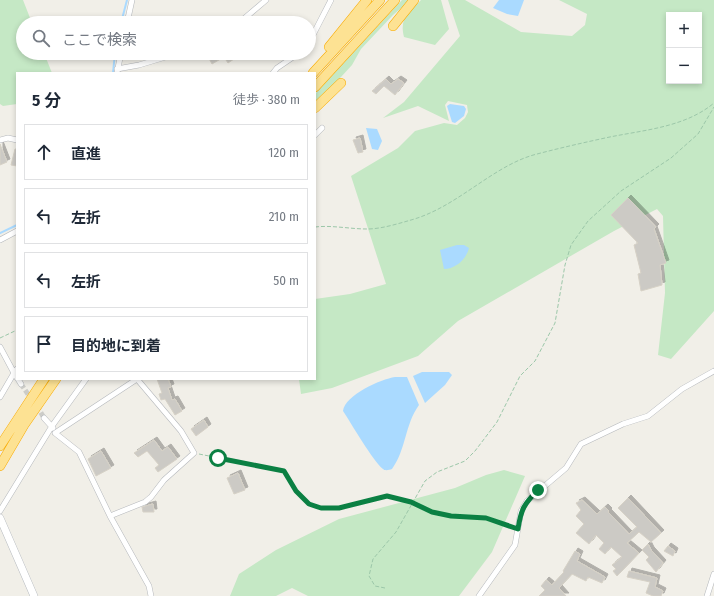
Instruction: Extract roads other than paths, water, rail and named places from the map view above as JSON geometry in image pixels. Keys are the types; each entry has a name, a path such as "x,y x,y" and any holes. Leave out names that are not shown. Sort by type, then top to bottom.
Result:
{"highway":[{"path":"309,72 367,0"},
{"path":"314,72 380,0"},
{"path":"316,86 395,0"},
{"path":"393,26 414,0"},
{"path":"316,107 340,83"},
{"path":"0,446 43,380"},
{"path":"0,466 24,425 55,380"}],"main road":[{"path":"0,518 34,596"}],"street":[{"path":"128,16 132,0"},
{"path":"247,16 266,0"},
{"path":"316,27 331,0"},
{"path":"119,60 117,71 157,60"},
{"path":"274,72 290,60"},
{"path":"316,134 322,128"},
{"path":"0,140 8,138 16,140"},
{"path":"0,240 16,232"},
{"path":"0,347 15,371 0,397"},
{"path":"479,596 514,545 521,511 527,501 566,468 581,444 623,424 648,416 682,390 714,371"},
{"path":"18,380 21,384"},
{"path":"0,511 52,426 85,380"},
{"path":"56,433 136,380"},
{"path":"110,516 144,502 151,497 164,480 194,454 181,431 138,380"},
{"path":"44,418 52,426 56,433 79,452 110,516 149,586 151,596"},
{"path":"707,596 714,574"}],"water":[{"path":"499,0 524,0 518,16 507,14 493,8"},
{"path":"450,104 464,106 466,109 464,116 455,123 452,122 447,106"},
{"path":"366,128 377,129 382,141 378,150 372,149"},
{"path":"457,245 464,245 469,248 468,252 463,260 456,266 444,269 440,250"},
{"path":"422,372 449,372 452,375 445,385 425,403 413,376"},
{"path":"395,377 407,377 419,405 414,412 397,462 392,469 386,470 379,465 362,442 343,411 345,405 350,399 364,389 373,384"}],"waterway":[{"path":"123,16 127,0"},
{"path":"113,72 114,60"},
{"path":"0,233 16,225"}],"tunnel":[{"path":"21,384 32,400"},
{"path":"37,406 44,418"}]}
